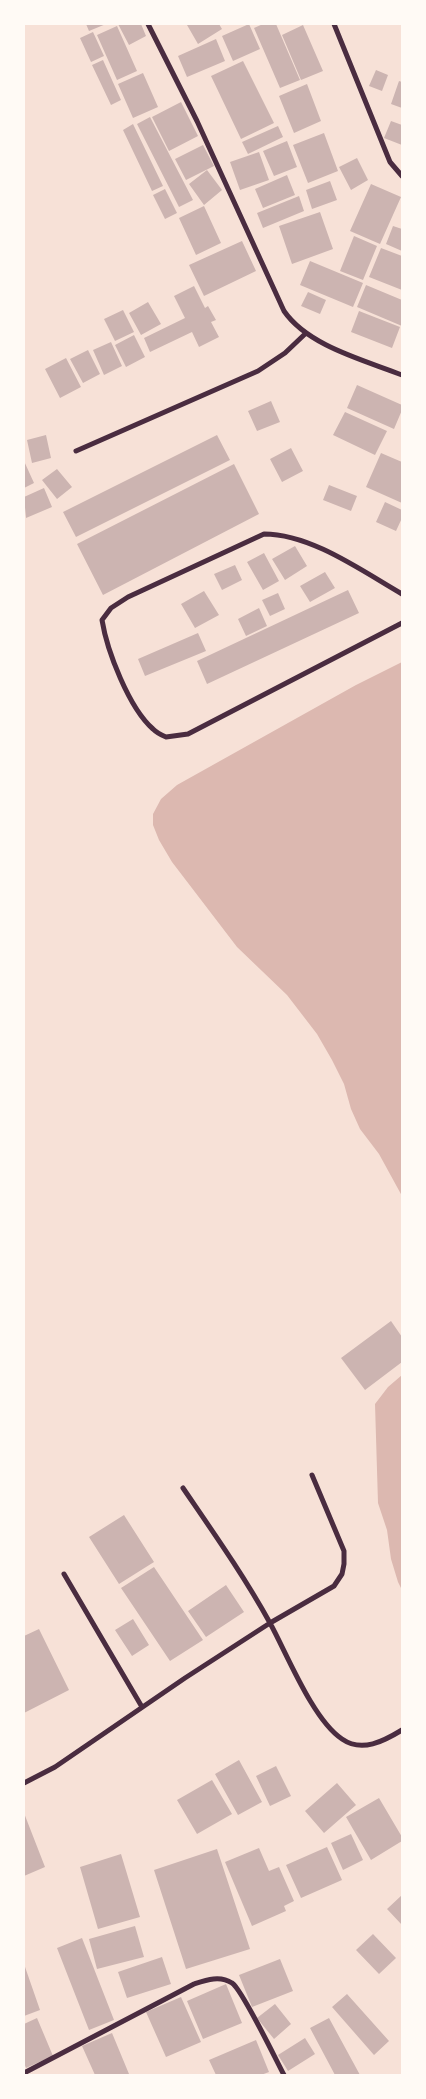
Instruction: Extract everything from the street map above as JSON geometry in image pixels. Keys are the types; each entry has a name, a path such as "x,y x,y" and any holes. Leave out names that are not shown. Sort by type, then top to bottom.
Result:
{"street":[{"path":"148,24 198,121 284,311 292,323 305,334 402,375"},
{"path":"334,24 390,162 402,176"},
{"path":"76,451 258,371 285,353 305,334"},
{"path":"402,594 331,553 281,534 264,534 128,597 112,608 102,620 104,634 118,672 128,692 152,729 166,737 188,734 402,623"},
{"path":"24,1783 55,1767 270,1623 334,1586 342,1574 344,1551 312,1475"},
{"path":"183,1488 233,1560 270,1623 312,1702 327,1725 342,1739 355,1745 371,1745 402,1730"},
{"path":"64,1574 142,1707"},
{"path":"24,2073 194,1984 214,1978 232,1983 242,1995 284,2075"}],"shaded area":[{"path":"402,662 402,1196 379,1154 360,1129 351,1109 344,1084 317,1034 287,995 237,947 172,862 159,840 153,825 153,814 161,799 177,785 356,685"},
{"path":"402,1375 402,1590 391,1559 387,1530 378,1503 375,1404 388,1387"}],"building":[{"path":"86,24 106,24 89,31"},
{"path":"118,24 141,24 146,36 129,45"},
{"path":"219,24 222,29 198,44 187,25"},
{"path":"249,24 260,49 233,61 222,36"},
{"path":"263,24 276,24 300,80 280,88 254,28"},
{"path":"303,25 323,71 301,80 282,35"},
{"path":"117,26 137,71 117,80 97,35"},
{"path":"93,32 104,56 91,62 80,38"},
{"path":"216,39 225,61 187,77 178,56"},
{"path":"103,60 121,100 111,105 92,65"},
{"path":"243,61 274,123 241,139 211,76"},
{"path":"376,70 388,75 382,91 369,86"},
{"path":"143,73 158,107 133,118 118,84"},
{"path":"399,81 402,82 402,108 391,104"},
{"path":"307,84 321,121 294,133 279,96"},
{"path":"181,102 198,136 169,151 152,117"},
{"path":"150,117 193,200 179,207 137,124"},
{"path":"391,121 402,125 402,145 384,138"},
{"path":"133,124 163,186 152,191 123,130"},
{"path":"278,126 283,137 248,154 242,142"},
{"path":"324,133 338,171 308,183 293,145"},
{"path":"287,141 297,167 274,176 263,151"},
{"path":"203,145 214,166 186,180 175,159"},
{"path":"259,152 269,180 240,190 230,162"},
{"path":"357,158 368,180 351,190 339,167"},
{"path":"207,170 222,190 204,205 189,184"},
{"path":"287,175 295,195 263,208 255,189"},
{"path":"330,181 337,200 312,209 306,190"},
{"path":"371,184 401,197 380,244 350,231"},
{"path":"165,189 177,213 165,219 153,195"},
{"path":"299,196 304,211 263,228 257,213"},
{"path":"204,206 221,243 196,255 179,218"},
{"path":"320,212 333,249 292,264 279,226"},
{"path":"393,226 402,229 402,251 386,244"},
{"path":"354,236 377,246 363,280 340,271"},
{"path":"242,241 256,271 204,296 189,265"},
{"path":"381,248 402,256 402,290 369,277"},
{"path":"310,261 363,283 353,307 300,285"},
{"path":"366,285 402,300 402,326 357,307"},
{"path":"194,286 205,308 208,306 216,320 211,322 219,337 199,347 192,332 150,352 144,338 185,318 174,296"},
{"path":"308,292 326,300 320,314 301,306"},
{"path":"148,302 161,324 141,335 129,313"},
{"path":"123,310 134,332 115,341 104,319"},
{"path":"359,311 400,327 392,348 351,332"},
{"path":"134,335 145,357 126,367 115,345"},
{"path":"111,342 122,366 104,375 93,350"},
{"path":"88,350 100,374 83,383 70,359"},
{"path":"66,358 81,387 60,398 45,369"},
{"path":"357,385 402,405 402,410 394,429 347,408"},
{"path":"271,401 280,422 257,431 248,411"},
{"path":"345,412 387,431 375,455 333,435"},
{"path":"46,435 51,458 32,463 27,440"},
{"path":"217,435 230,460 76,537 63,512"},
{"path":"291,448 303,471 282,482 270,459"},
{"path":"381,453 402,462 402,503 366,487"},
{"path":"24,461 34,483 24,488"},
{"path":"234,464 259,514 103,595 77,544"},
{"path":"57,469 72,487 57,499 42,480"},
{"path":"329,485 357,496 351,511 323,500"},
{"path":"44,488 52,507 26,518 24,497"},
{"path":"385,502 402,510 402,518 396,531 376,522"},
{"path":"295,546 307,566 285,580 272,559"},
{"path":"264,553 279,581 263,590 247,562"},
{"path":"235,565 242,580 222,590 214,574"},
{"path":"325,572 335,588 310,602 300,586"},
{"path":"348,590 359,613 207,684 197,661"},
{"path":"204,591 219,615 195,628 181,604"},
{"path":"278,593 285,609 270,616 262,600"},
{"path":"259,608 267,626 246,636 238,619"},
{"path":"198,633 206,651 145,676 138,659"},
{"path":"391,1321 402,1337 402,1362 365,1390 341,1358"},
{"path":"124,1515 154,1562 119,1584 89,1537"},
{"path":"154,1567 203,1640 170,1661 121,1588"},
{"path":"226,1585 244,1612 206,1637 188,1611"},
{"path":"133,1619 149,1645 132,1656 115,1630"},
{"path":"39,1629 69,1690 24,1713 24,1636"},
{"path":"239,1760 262,1802 238,1815 215,1774"},
{"path":"276,1766 291,1796 270,1806 256,1776"},
{"path":"212,1780 232,1814 197,1834 177,1800"},
{"path":"337,1783 356,1805 324,1833 305,1811"},
{"path":"379,1798 402,1837 402,1841 371,1860 346,1817"},
{"path":"24,1813 45,1867 24,1876"},
{"path":"351,1834 363,1860 343,1870 331,1843"},
{"path":"327,1847 342,1880 301,1898 286,1865"},
{"path":"259,1848 269,1871 279,1867 294,1901 284,1906 286,1911 252,1926 225,1862"},
{"path":"217,1849 250,1949 186,1969 154,1870"},
{"path":"121,1854 140,1917 98,1929 80,1867"},
{"path":"402,1895 402,1925 387,1909"},
{"path":"135,1926 144,1957 97,1969 89,1939"},
{"path":"373,1934 396,1958 379,1974 356,1950"},
{"path":"82,1938 114,2020 89,2030 57,1948"},
{"path":"162,1957 171,1984 127,1998 118,1972"},
{"path":"280,1959 293,1991 252,2007 239,1975"},
{"path":"24,1964 40,2010 24,2016"},
{"path":"226,1984 242,2023 203,2039 187,2001"},
{"path":"347,1994 389,2041 374,2055 332,2007"},
{"path":"181,1997 201,2042 166,2057 146,2012"},
{"path":"275,2004 291,2024 274,2039 257,2018"},
{"path":"37,2018 53,2056 26,2068 24,2063 24,2024"},
{"path":"329,2018 360,2075 335,2075 310,2028"},
{"path":"112,2033 129,2074 95,2075 82,2046"},
{"path":"305,2038 315,2054 288,2071 278,2055"},
{"path":"256,2040 269,2072 261,2075 216,2075 209,2060"}]}
